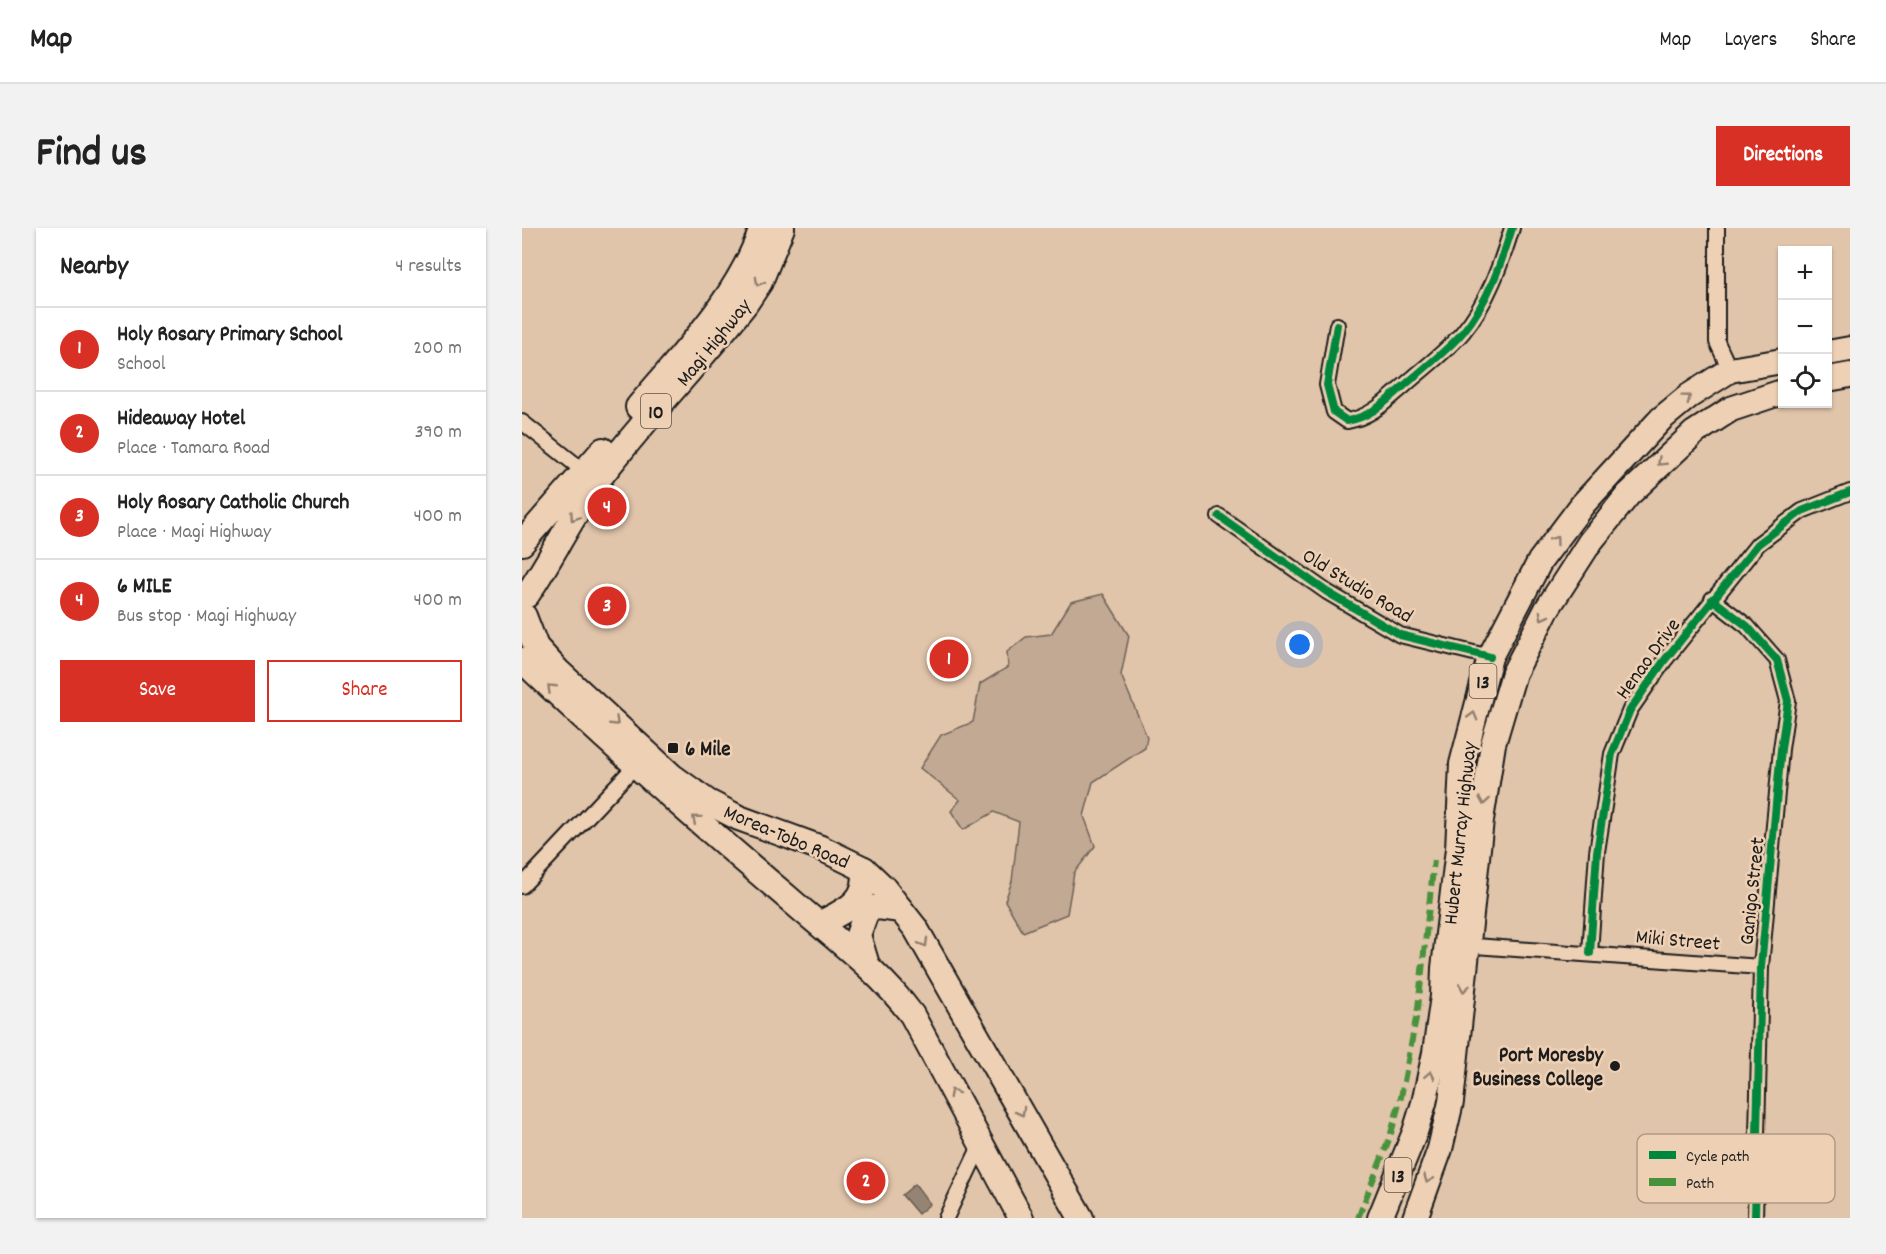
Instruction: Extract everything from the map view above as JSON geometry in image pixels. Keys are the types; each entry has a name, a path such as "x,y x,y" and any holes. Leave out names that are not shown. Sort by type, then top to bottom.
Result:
{"highway":[{"name":"Magi Highway","path":"585,472 723,303 750,257 762,228"},
{"name":"Magi Highway","path":"524,604 565,530 606,469 746,303 760,282 782,228"},
{"path":"1832,352 1850,349"},
{"name":"Hubert Murray Highway","path":"1415,1218 1440,1149 1451,1102 1459,945 1462,764 1490,657 1540,561 1583,504 1661,419 1689,396 1730,370 1778,363"},
{"path":"1730,370 1734,386 1742,391 1778,386"},
{"name":"Hubert Murray Highway","path":"1380,1218 1424,1103 1443,996 1459,945 1493,744 1514,673 1547,609 1590,542 1621,503 1680,443 1731,409 1778,393"},
{"name":"10","path":"522,543 585,472"},
{"name":"Morea-Tobo Road","path":"524,604 536,646 558,671 672,776 708,802 739,818 821,848 864,869 883,886 916,929 1081,1218"},
{"name":"Morea-Tobo Road","path":"522,660 635,766 788,898 821,923 895,992 912,1015 980,1146 1021,1218"},
{"path":"736,852 727,832 730,825 739,818"},
{"path":"821,923 851,907 858,900 864,889 864,869"},
{"path":"868,967 858,935 867,910 878,907 901,910"}],"street":[{"path":"1336,325 1327,385 1334,412 1347,421 1354,420 1378,408 1463,332 1484,299 1500,267 1512,228"},
{"path":"1717,228 1717,342 1730,370"},
{"path":"522,422 585,472"},
{"name":"Henao Drive","path":"1590,953 1597,852 1612,754 1630,710 1664,661 1758,544 1802,511 1850,492"},
{"name":"Old Studio Road","path":"1219,516 1327,592 1400,635 1490,657"},
{"name":"Ganigo Street","path":"1712,599 1747,626 1777,660 1788,701 1781,749 1761,967 1757,1134"},
{"path":"522,886 635,766"},
{"name":"Miki Street","path":"1459,945 1761,967"},
{"path":"946,1218 980,1146"},
{"name":"Ganigo Street","path":"1755,1203 1755,1218"}],"shaded area":[{"path":"1103,594 1129,636 1121,675 1147,737 1145,748 1093,782 1084,816 1095,846 1074,873 1067,914 1023,932 1005,901 1012,881 1019,822 994,812 963,830 951,811 960,800 920,768 941,735 973,722 980,684 1008,667 1007,652 1026,637 1051,634 1071,602"},
{"path":"915,1184 930,1204 918,1214 902,1195"}],"marked path":[{"path":"1358,1218 1390,1137 1401,1097 1418,1008 1434,860"}],"cycle path":[{"path":"1337,325 1327,385 1334,412 1347,421 1364,416 1379,407 1443,353 1463,332 1487,295 1512,228"},
{"path":"1590,953 1597,852 1612,754 1630,710 1664,661 1758,544 1802,511 1850,492"},
{"path":"1219,516 1327,592 1400,635 1490,657"},
{"path":"1712,599 1747,626 1777,660 1788,701 1781,749 1761,967 1757,1134"},
{"path":"1755,1203 1755,1218"}],"place":[{"name":"6 MILE","path":"607,507"},
{"name":"Holy Rosary Catholic Church","path":"607,606"},
{"name":"Holy Rosary Primary School","path":"949,659"},
{"name":"6 Mile","path":"673,748"},
{"name":"Port Moresby Business College","path":"1615,1066"},
{"name":"Hideaway Hotel","path":"866,1181"}]}
